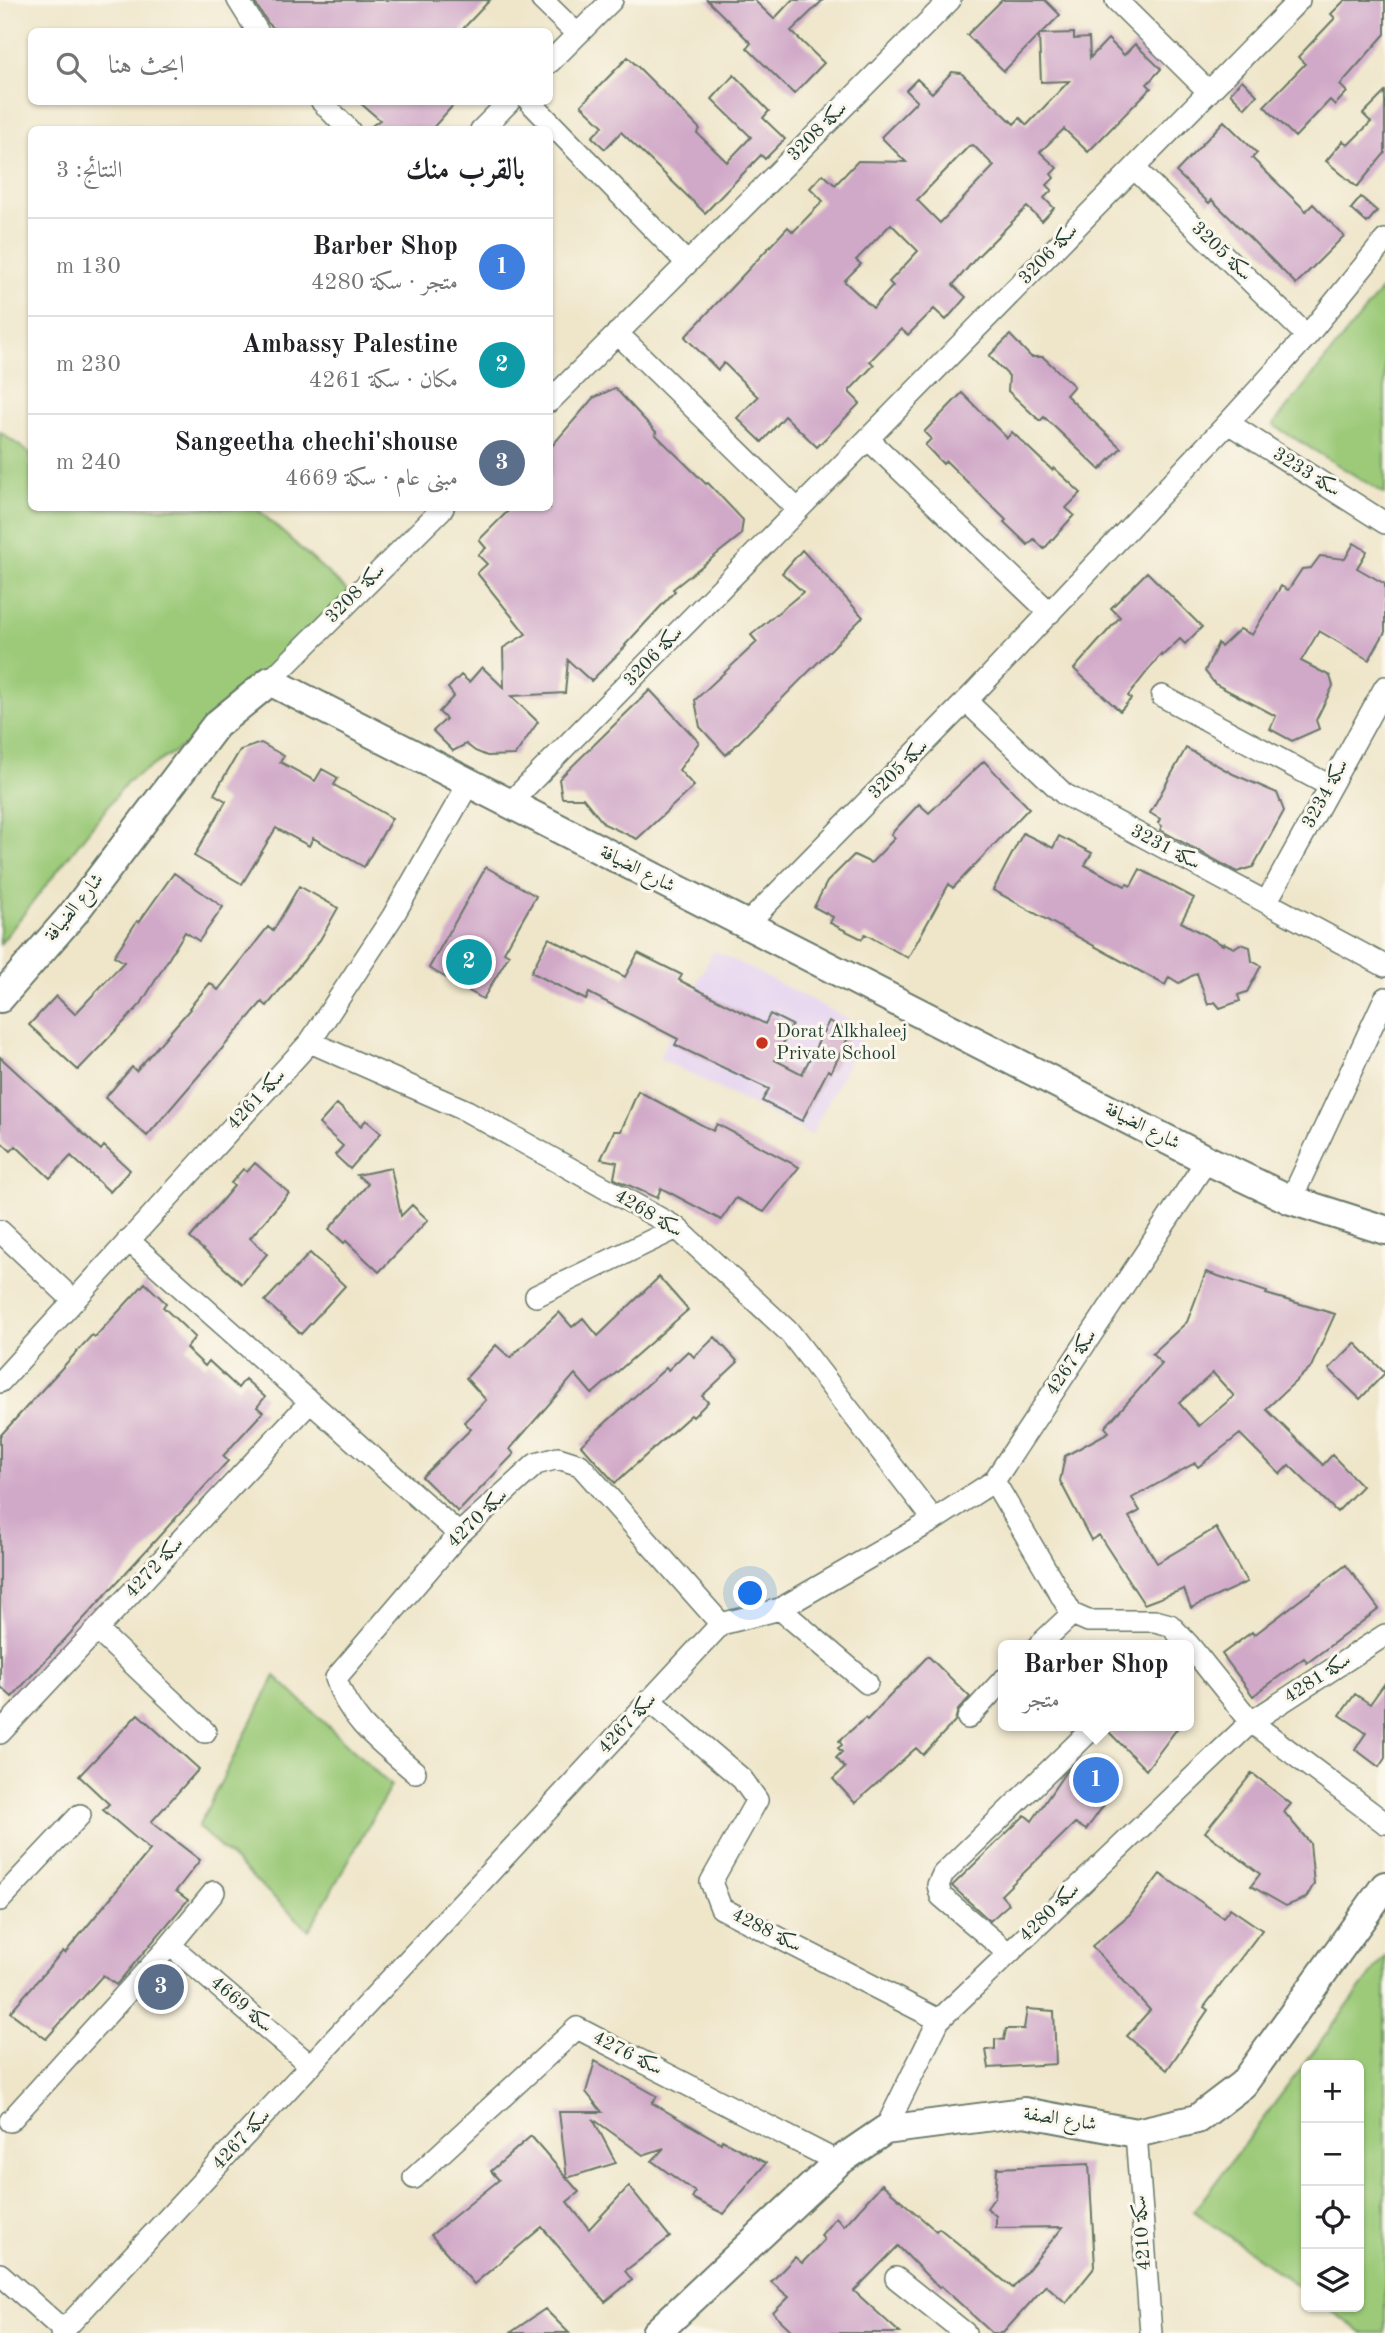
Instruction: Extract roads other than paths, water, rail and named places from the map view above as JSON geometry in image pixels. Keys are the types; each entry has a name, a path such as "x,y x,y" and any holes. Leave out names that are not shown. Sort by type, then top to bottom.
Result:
{"street":[{"path":"238,0 256,28"},
{"path":"542,0 577,34"},
{"path":"553,59 612,0"},
{"name":"سكة 3208","path":"553,398 950,0"},
{"path":"1116,0 1209,92"},
{"name":"سكة 3206","path":"509,804 1299,0"},
{"path":"325,105 345,126"},
{"path":"485,126 506,105"},
{"path":"533,105 687,263"},
{"name":"سكة 3205","path":"1134,168 1307,336"},
{"name":"سكة 3205","path":"746,925 966,701 1228,423 1307,336 1385,240"},
{"path":"617,333 798,510"},
{"name":"سكة 3233","path":"1228,423 1385,523"},
{"path":"868,439 1050,612"},
{"name":"سكة 3208","path":"270,681 440,511"},
{"name":"شارع الضيافة","path":"0,998 73,914 216,726 270,681 1207,1160 1291,1200 1385,1230"},
{"name":"سكة 3234","path":"1267,901 1385,687"},
{"path":"1162,696 1330,786"},
{"name":"سكة 3231","path":"966,701 1064,794 1385,966"},
{"name":"سكة 4261","path":"0,1382 310,1042 393,916 469,783"},
{"path":"1291,1200 1385,998"},
{"name":"سكة 4268","path":"310,1042 467,1111 677,1228 790,1333 934,1520"},
{"name":"سكة 4267","path":"62,2332 721,1624 780,1609 934,1520 994,1481 1207,1160"},
{"path":"536,1296 677,1228"},
{"path":"0,1231 73,1300"},
{"path":"128,1240 459,1534"},
{"name":"سكة 4272","path":"0,1734 310,1402"},
{"name":"سكة 4270","path":"415,1772 357,1720 339,1690 336,1678 459,1534 536,1464 558,1458 580,1465 721,1624"},
{"path":"994,1481 1072,1614 1088,1621 1155,1620 1170,1625 1184,1640"},
{"path":"780,1609 867,1684"},
{"path":"1044,1640 1072,1614"},
{"path":"97,1630 205,1732"},
{"name":"سكة 4281","path":"1251,1723 1385,1635"},
{"path":"1194,1652 1251,1723 1385,1823"},
{"path":"968,1718 998,1685"},
{"name":"سكة 4288","path":"649,1700 742,1779 758,1800 712,1882 721,1908 939,2020"},
{"name":"سكة 4280","path":"885,2130 939,2020 1251,1723"},
{"path":"1008,1954 941,1896 938,1885 943,1874 1090,1731"},
{"path":"0,1900 80,1815"},
{"name":"شارع الصفة","path":"656,2333 838,2161 885,2130 1024,2112 1136,2133 1197,2119 1243,2084 1385,1886"},
{"path":"10,2121 170,1945 214,1892"},
{"name":"سكة 4669","path":"170,1945 311,2066"},
{"name":"سكة 4276","path":"414,2178 577,2028 838,2161"},
{"name":"سكة 4210","path":"1136,2133 1151,2333"},
{"path":"0,2274 62,2332"},
{"path":"896,2278 965,2333"}],"place":[{"name":"Ambassy Palestine","path":"469,962"},
{"name":"Dorat Alkhaleej Private School","path":"762,1043"},
{"name":"Barber Shop","path":"1096,1780"},
{"name":"Sangeetha chechi'shouse","path":"161,1987"}]}
